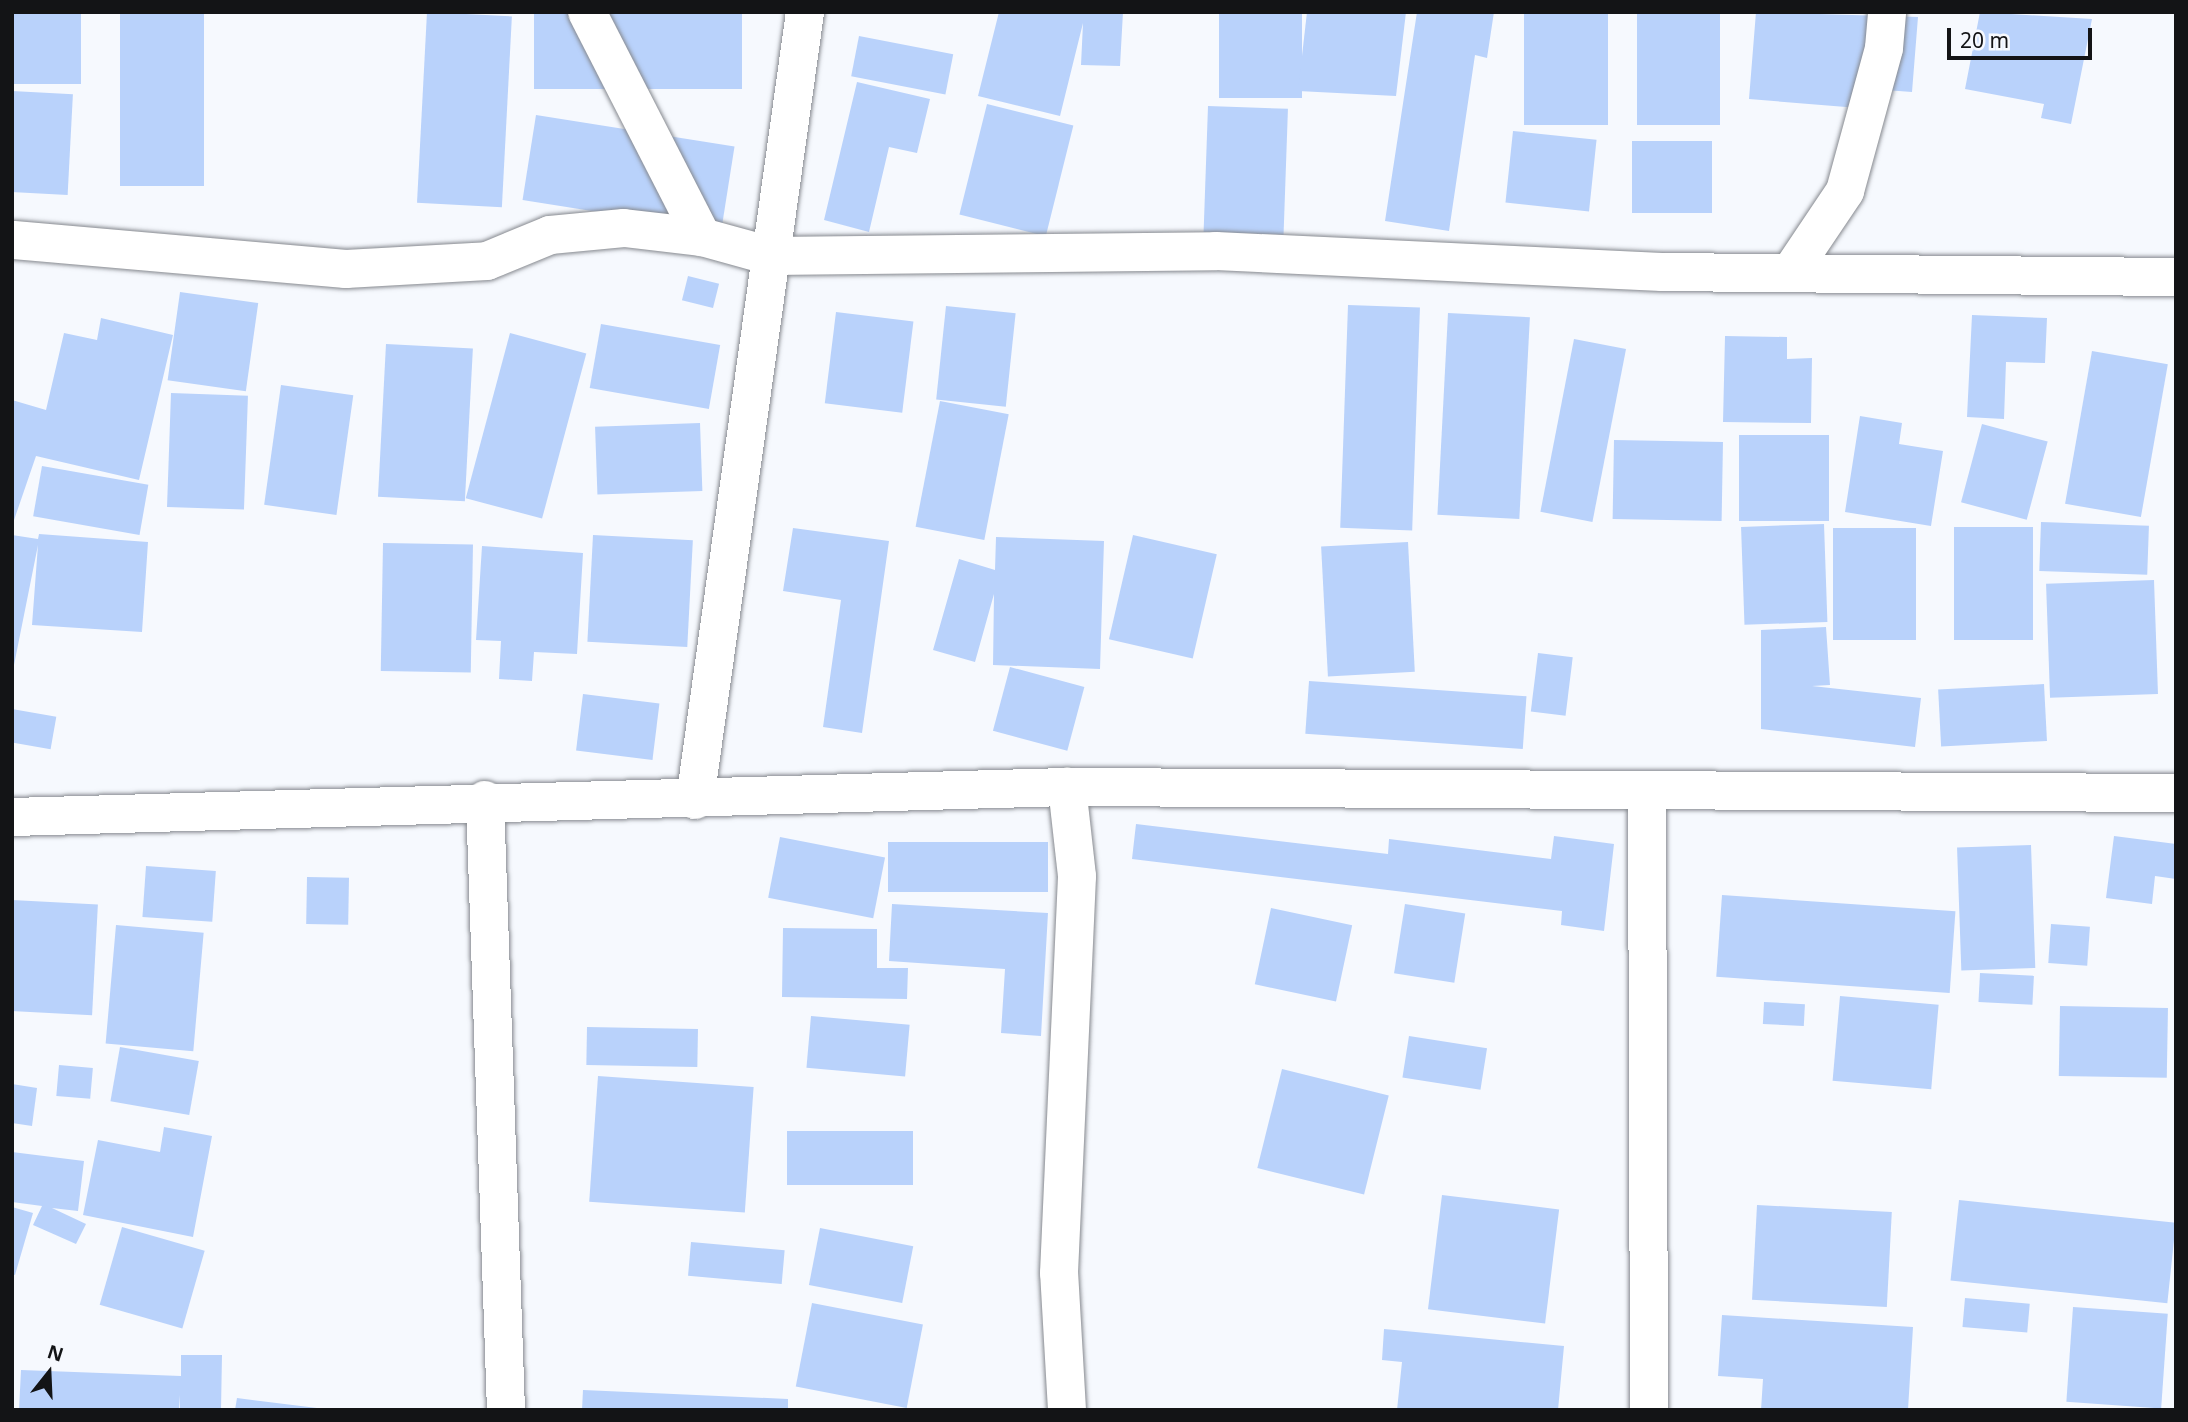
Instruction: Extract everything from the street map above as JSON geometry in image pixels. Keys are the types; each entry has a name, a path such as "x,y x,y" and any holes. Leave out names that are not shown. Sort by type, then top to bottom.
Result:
{"street":[{"path":"587,12 702,237"},
{"path":"695,800 805,12"},
{"path":"1790,273 1845,191 1885,48 1887,12"},
{"path":"13,239 346,269 487,261 550,236 624,228 702,237 771,256 1216,251 1790,273 2176,277"},
{"path":"1067,787 1077,876 1059,1273 1067,1410"},
{"path":"12,817 485,800 695,800 1067,787 1647,795 2176,793"},
{"path":"1647,795 1649,1410"},
{"path":"485,800 506,1410"}],"building":[{"path":"12,12 81,12 81,84 12,84"},
{"path":"120,12 204,12 204,186 120,186"},
{"path":"427,12 512,16 502,207 417,203"},
{"path":"534,12 742,12 742,89 534,89"},
{"path":"999,12 1123,12 1120,66 1081,65 1083,23 1060,116 978,96"},
{"path":"1219,12 1302,12 1302,98 1219,98"},
{"path":"1307,12 1406,12 1396,96 1298,91"},
{"path":"1417,12 1494,12 1487,58 1475,55 1449,231 1385,221"},
{"path":"1524,12 1608,12 1608,125 1524,125"},
{"path":"1637,12 1720,12 1720,125 1637,125"},
{"path":"1756,12 1918,17 1912,92 1885,90 1883,110 1749,99"},
{"path":"1980,12 2092,19 2071,124 2041,118 2044,104 1965,89"},
{"path":"859,36 953,54 945,95 851,76"},
{"path":"857,82 930,99 917,153 889,147 869,232 824,220"},
{"path":"12,91 73,94 68,195 12,192"},
{"path":"987,104 1073,126 1046,236 959,215"},
{"path":"1208,106 1288,109 1284,235 1204,232"},
{"path":"536,115 735,146 721,231 523,200"},
{"path":"1513,131 1597,140 1589,211 1505,203"},
{"path":"1632,141 1712,141 1712,213 1632,213"},
{"path":"688,276 719,284 713,308 682,300"},
{"path":"180,292 258,303 246,391 168,380"},
{"path":"1348,305 1420,308 1412,530 1340,528"},
{"path":"946,306 1016,313 1006,407 936,399"},
{"path":"836,312 913,322 902,413 825,403"},
{"path":"1448,313 1530,317 1519,519 1437,515"},
{"path":"1972,315 2047,318 2045,363 2006,362 2004,419 1967,417"},
{"path":"101,318 173,335 139,480 36,456 12,526 12,400 46,410 64,333 97,340"},
{"path":"601,324 720,345 709,409 590,388"},
{"path":"510,333 586,353 542,519 466,498"},
{"path":"1725,336 1787,337 1787,359 1812,358 1811,423 1723,422"},
{"path":"1574,339 1626,349 1592,522 1540,512"},
{"path":"386,344 473,349 465,501 378,497"},
{"path":"2092,351 2168,364 2141,517 2065,504"},
{"path":"281,385 353,395 336,515 264,505"},
{"path":"171,393 248,396 244,510 167,507"},
{"path":"940,401 1009,414 984,540 916,527"},
{"path":"1860,416 1902,423 1899,444 1943,451 1931,526 1845,512"},
{"path":"700,423 702,491 597,495 595,427"},
{"path":"1982,424 2048,442 2027,520 1961,502"},
{"path":"1739,435 1829,435 1829,521 1739,521"},
{"path":"1614,440 1723,442 1722,521 1613,519"},
{"path":"42,466 148,485 140,535 33,516"},
{"path":"2041,522 2149,526 2147,575 2039,571"},
{"path":"1824,524 1827,622 1744,625 1741,527"},
{"path":"1954,527 2033,527 2033,640 1954,640"},
{"path":"793,528 889,541 862,733 823,727 841,600 783,591"},
{"path":"1833,528 1916,528 1916,640 1833,640"},
{"path":"39,534 148,542 142,632 32,625 38,545 12,675 12,535 38,539"},
{"path":"593,535 693,540 687,647 587,642"},
{"path":"1133,535 1217,554 1193,659 1109,639"},
{"path":"996,537 1104,541 1100,669 993,665 994,594 975,662 933,650 959,559 995,570"},
{"path":"1408,542 1415,672 1328,676 1321,547"},
{"path":"383,543 473,545 471,673 381,671"},
{"path":"482,546 583,553 577,654 534,652 532,681 499,679 501,641 476,640"},
{"path":"2154,580 2158,694 2050,698 2046,584"},
{"path":"1826,627 1830,685 1812,686 1921,698 1915,747 1761,729 1761,630"},
{"path":"1538,653 1573,657 1566,716 1531,712"},
{"path":"1010,667 1084,687 1067,751 993,731"},
{"path":"1309,681 1526,696 1523,749 1305,734"},
{"path":"2044,684 2047,741 1941,746 1938,690"},
{"path":"583,694 659,703 652,760 576,751"},
{"path":"12,709 56,717 51,749 12,743"},
{"path":"1136,824 1388,854 1389,839 1551,859 1554,836 1614,844 1604,931 1561,925 1562,911 1132,859"},
{"path":"2114,836 2176,844 2176,879 2155,876 2152,904 2106,898"},
{"path":"780,837 885,857 873,918 768,898"},
{"path":"888,842 1048,842 1048,892 888,892"},
{"path":"2031,845 2035,968 1961,971 1957,848"},
{"path":"146,866 216,871 212,922 142,917"},
{"path":"307,877 349,878 348,925 306,924"},
{"path":"1722,895 1955,911 1950,993 1716,977"},
{"path":"12,900 98,905 92,1015 12,1011"},
{"path":"892,904 1048,913 1041,1036 1001,1033 1005,969 889,961"},
{"path":"1405,904 1465,914 1454,983 1394,973"},
{"path":"1271,908 1352,925 1336,1002 1255,984"},
{"path":"2051,924 2090,927 2087,966 2048,963"},
{"path":"116,925 204,933 193,1051 106,1044"},
{"path":"783,928 877,929 877,968 908,968 907,999 782,997"},
{"path":"1980,973 2034,976 2032,1005 1978,1002"},
{"path":"1840,996 1939,1005 1931,1089 1833,1081"},
{"path":"1764,1002 1805,1004 1804,1026 1763,1024"},
{"path":"2060,1006 2168,1008 2167,1078 2059,1076"},
{"path":"811,1016 910,1025 905,1076 806,1068"},
{"path":"587,1027 698,1029 697,1067 586,1065"},
{"path":"1409,1036 1487,1048 1480,1090 1402,1077"},
{"path":"120,1047 199,1061 189,1115 110,1101"},
{"path":"59,1065 93,1068 90,1099 56,1096"},
{"path":"1282,1069 1389,1096 1364,1195 1257,1168"},
{"path":"598,1076 754,1087 745,1213 589,1202"},
{"path":"12,1084 37,1088 32,1126 12,1123"},
{"path":"164,1127 212,1136 193,1237 83,1215 98,1140 160,1152"},
{"path":"787,1131 913,1131 913,1185 787,1185"},
{"path":"12,1152 84,1161 78,1211 52,1208 86,1224 76,1244 33,1225 42,1206 12,1202"},
{"path":"1442,1195 1559,1209 1545,1324 1428,1309"},
{"path":"1959,1200 2176,1223 2167,1303 1951,1281"},
{"path":"1757,1205 1892,1212 1887,1307 1752,1300"},
{"path":"12,1207 33,1213 15,1275 12,1274"},
{"path":"122,1227 205,1251 182,1329 100,1305"},
{"path":"820,1228 913,1246 902,1303 809,1285"},
{"path":"691,1242 785,1250 782,1284 688,1276"},
{"path":"1965,1298 2030,1304 2027,1333 1962,1327"},
{"path":"812,1303 923,1325 907,1408 796,1386"},
{"path":"2073,1307 2168,1314 2161,1408 2066,1402"},
{"path":"1722,1315 1913,1327 1908,1410 1761,1410 1763,1379 1718,1376"},
{"path":"1384,1329 1564,1346 1558,1410 1397,1410 1402,1362 1382,1360"},
{"path":"181,1355 222,1355 221,1410 180,1410 179,1395 179,1410 19,1410 21,1370 181,1376"},
{"path":"583,1390 788,1399 788,1410 582,1410"},
{"path":"237,1398 317,1408 235,1410"}]}
